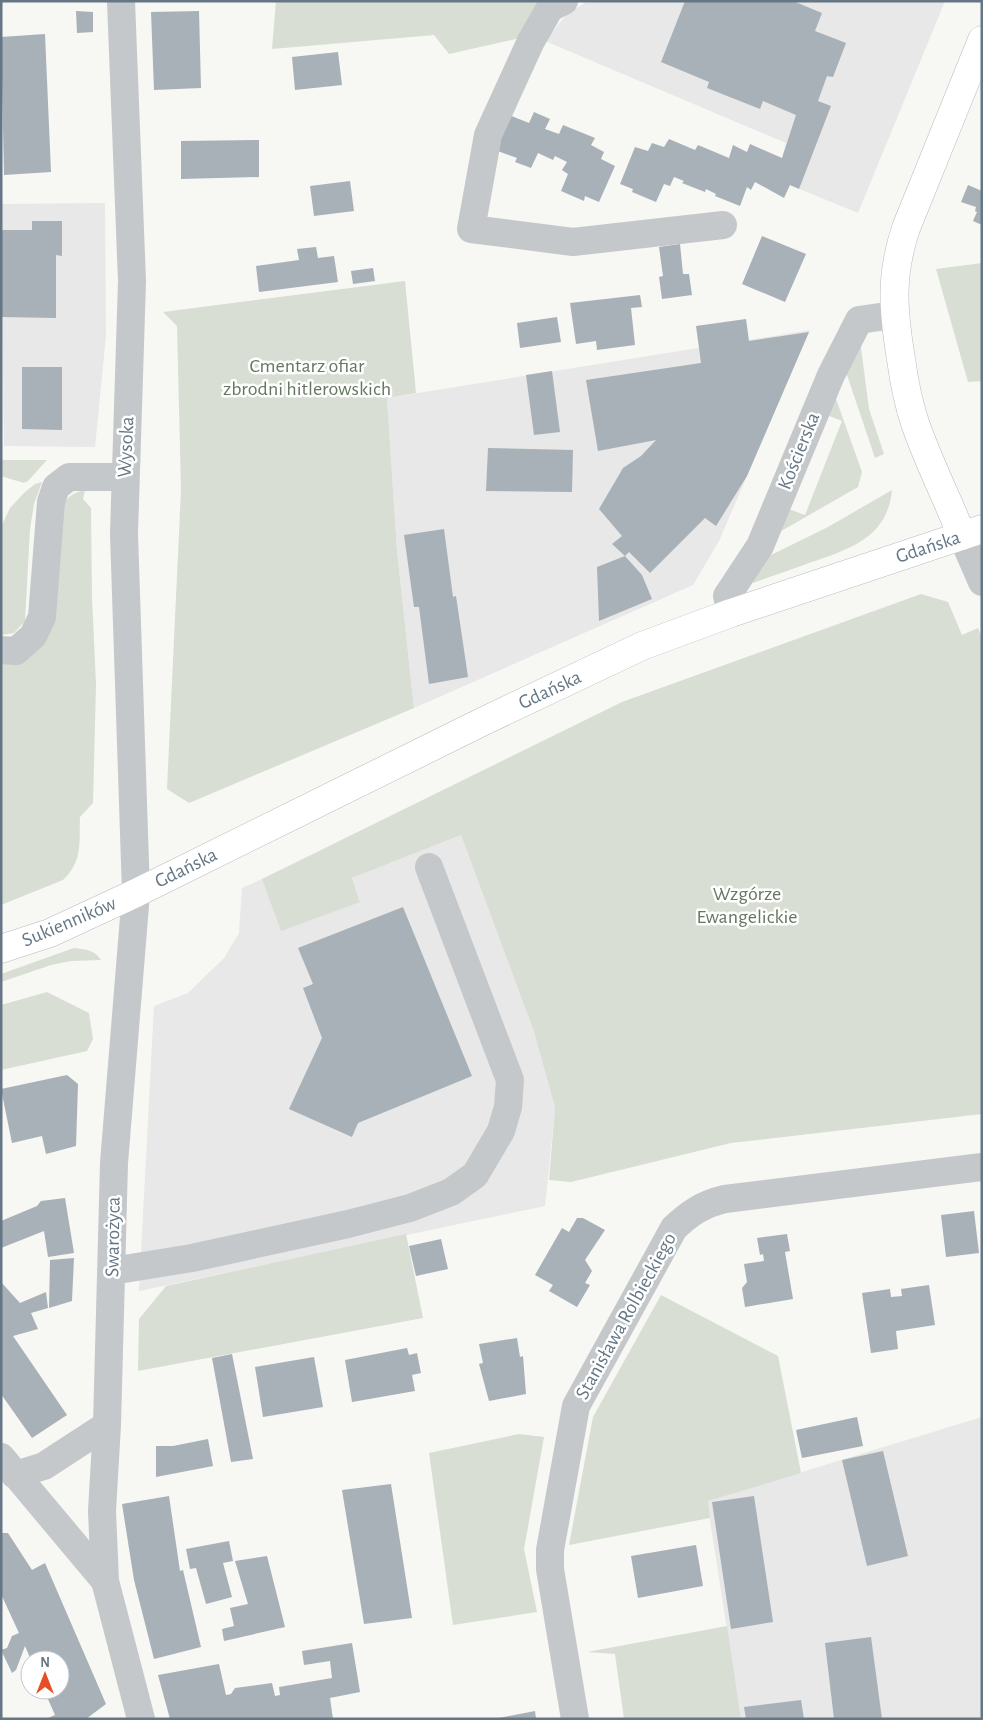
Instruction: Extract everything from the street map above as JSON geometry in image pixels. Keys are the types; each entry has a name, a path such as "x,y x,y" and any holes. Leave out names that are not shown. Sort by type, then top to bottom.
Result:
{"main road":[{"path":"972,533 915,422 906,391 894,315 894,286 900,246 982,40"},
{"name":"Gdańska","path":"136,893 616,659 731,612 972,533"},
{"name":"Sukienników","path":"1,949 50,933 136,893"}],"street":[{"name":"Wysoka","path":"121,1 132,280 131,350 124,477 124,544 136,893"},
{"path":"564,1 550,8 531,41 488,135 471,229 573,242 723,225"},
{"name":"Kościerska","path":"731,612 727,596 760,546 831,375 858,320 894,315"},
{"path":"1,650 16,651 33,636 42,616 51,502 56,487 69,477 124,477"},
{"path":"972,533 982,582"},
{"path":"112,1271 192,1258 410,1208 451,1192 475,1175 501,1131 508,1107 510,1080 429,867"},
{"name":"Swarożyca","path":"105,1581 102,1511 107,1425 114,1163 136,893"},
{"name":"Stanisława Rolbieckiego","path":"575,1719 550,1569 550,1550 576,1406 674,1228 688,1214 706,1203 724,1199 982,1167"},
{"path":"8,1466 44,1466 107,1425"},
{"path":"8,1466 105,1581 141,1719"}],"shaded area":[{"path":"588,1 945,1 858,213 790,185 794,175 782,158 786,143 545,41 567,14"},
{"path":"105,203 106,335 95,447 4,446 1,204"},
{"path":"810,330 719,541 693,585 414,708 397,551 387,398"},
{"path":"461,835 534,1032 555,1109 545,1206 139,1291 154,1006 188,993 224,958 239,933 242,888 262,879 282,930 360,901 352,878"},
{"path":"982,1417 982,1719 741,1719 707,1501"}],"green space":[{"path":"276,1 545,1 520,38 449,54 434,35 272,49"},
{"path":"982,263 982,381 968,382 936,269"},
{"name":"Cmentarz ofiar zbrodni hitlerowskich","path":"405,281 416,393 387,398 397,551 414,708 189,803 167,789 181,490 177,326 163,312"},
{"path":"855,346 861,348 869,409 884,454 875,458 847,375 846,368"},
{"path":"835,396 862,472 858,487 776,534 786,508 805,515 842,421 824,414"},
{"path":"1,460 47,460 24,483 1,476"},
{"path":"42,482 34,504 30,529 25,621 14,633 1,635 1,527 10,508 25,492 35,484"},
{"path":"85,490 83,499 91,508 92,597 96,684 93,803 80,817 77,859 63,880 1,905 1,663 19,659 59,512 69,497"},
{"path":"892,490 889,506 883,519 865,539 840,552 753,583 750,579 767,557 828,527"},
{"name":"Wzgórze Ewangelickie","path":"921,594 948,602 962,635 978,628 982,638 982,1114 731,1143 571,1182 549,1180 555,1108 534,1032 461,835 352,878 360,902 281,931 262,879 622,702"},
{"path":"74,948 93,952 101,960 71,961 51,965 1,982 1,974"},
{"path":"47,992 89,1013 93,1039 87,1051 1,1070 1,1005"},
{"path":"406,1234 423,1318 138,1371 139,1319 166,1286"},
{"path":"661,1295 778,1356 801,1473 708,1501 710,1518 569,1545 593,1417"},
{"path":"519,1434 544,1437 524,1549 537,1612 453,1625 429,1453"},
{"path":"727,1626 741,1719 624,1719 615,1654 587,1652"}],"building":[{"path":"685,1 793,1 822,13 815,31 846,43 833,77 827,76 818,101 831,106 799,189 790,185 784,198 755,182 751,190 747,187 740,206 715,196 716,194 706,189 705,192 682,183 684,181 674,177 670,186 664,184 656,202 632,192 633,189 620,184 635,147 648,151 652,143 664,147 669,139 695,150 698,145 729,158 733,145 747,152 750,144 782,158 796,115 763,101 760,109 707,88 709,82 661,62"},
{"path":"76,11 93,12 93,32 77,33"},
{"path":"199,11 201,88 154,90 151,12"},
{"path":"45,34 51,172 4,175 1,37"},
{"path":"338,52 342,85 295,90 292,57"},
{"path":"534,112 550,119 545,129 559,134 563,125 595,138 591,145 604,152 601,159 615,166 599,202 585,196 584,201 561,191 568,174 562,170 567,162 555,156 553,160 538,153 531,168 515,162 517,158 495,150 509,115 529,123"},
{"path":"259,140 259,177 181,179 181,141"},
{"path":"350,181 354,211 314,216 310,186"},
{"path":"968,185 982,191 982,225 973,221 977,212 975,211 976,207 961,202"},
{"path":"32,221 62,221 62,256 56,255 56,318 1,317 1,230 32,230"},
{"path":"762,236 806,254 785,302 742,284"},
{"path":"680,244 683,274 689,274 692,295 662,299 659,277 663,276 659,247"},
{"path":"316,247 318,258 334,256 338,282 259,292 256,266 299,260 297,249"},
{"path":"373,268 375,281 353,284 351,271"},
{"path":"640,295 642,307 631,308 635,345 597,350 596,341 576,344 570,303"},
{"path":"557,317 561,342 520,348 517,323"},
{"path":"746,319 749,341 809,332 747,476 716,526 705,518 650,573 629,552 625,556 612,544 622,536 599,509 623,468 641,456 656,440 598,451 586,380 701,363 696,326"},
{"path":"22,367 62,367 62,430 22,429"},
{"path":"552,371 560,432 534,435 526,375"},
{"path":"488,448 573,450 572,492 486,491"},
{"path":"444,529 453,597 456,596 468,677 429,684 419,607 414,607 404,535"},
{"path":"625,556 642,575 652,599 599,621 597,567"},
{"path":"403,907 472,1076 358,1123 352,1137 289,1109 322,1038 303,988 313,984 298,948"},
{"path":"67,1075 78,1084 76,1146 46,1154 42,1136 12,1143 1,1089"},
{"path":"65,1198 74,1253 48,1257 44,1231 1,1248 1,1221 37,1206 41,1201"},
{"path":"974,1211 979,1253 946,1257 941,1215"},
{"path":"577,1218 583,1218 605,1230 585,1260 592,1271 585,1283 590,1285 577,1307 549,1291 553,1285 535,1275 562,1228 569,1232"},
{"path":"787,1234 790,1251 785,1252 793,1299 745,1307 742,1288 747,1282 744,1264 764,1261 763,1254 760,1255 757,1238"},
{"path":"441,1239 448,1269 416,1276 409,1246"},
{"path":"74,1258 72,1301 49,1308 50,1260"},
{"path":"1,1282 20,1303 46,1292 48,1308 31,1313 38,1329 13,1336 67,1415 32,1438 1,1394"},
{"path":"929,1285 935,1325 896,1331 898,1349 871,1353 862,1293 890,1289 891,1297 902,1296 901,1289"},
{"path":"517,1338 520,1357 523,1356 526,1394 489,1401 479,1364 483,1363 479,1344"},
{"path":"407,1348 409,1355 417,1353 421,1373 412,1375 415,1391 352,1402 345,1360"},
{"path":"232,1354 253,1459 231,1462 212,1358"},
{"path":"314,1357 323,1407 263,1417 255,1367"},
{"path":"857,1417 863,1446 802,1458 796,1430"},
{"path":"208,1439 213,1466 156,1477 156,1446 173,1446"},
{"path":"883,1451 908,1556 867,1566 842,1460"},
{"path":"391,1484 412,1618 364,1624 342,1490"},
{"path":"169,1496 180,1571 183,1570 201,1647 154,1659 134,1580 122,1504"},
{"path":"754,1496 773,1622 731,1629 712,1502"},
{"path":"1,1533 8,1533 32,1570 45,1563 106,1704 86,1719 46,1719 55,1715 48,1700 70,1700 70,1650 27,1650 25,1646 24,1650 20,1650 20,1659 16,1670 12,1673 1,1650 7,1648 12,1636 19,1633 1,1594"},
{"path":"229,1541 233,1561 223,1563 232,1597 206,1604 196,1568 190,1569 186,1549"},
{"path":"696,1545 703,1586 638,1598 631,1556"},
{"path":"267,1556 285,1627 224,1641 222,1629 234,1626 230,1608 248,1604 235,1561"},
{"path":"871,1637 882,1719 834,1719 825,1643"},
{"path":"352,1643 360,1692 330,1698 333,1719 170,1719 158,1675 219,1664 226,1695 231,1694 235,1688 272,1683 275,1696 280,1695 279,1687 332,1678 330,1661 304,1665 302,1651"},
{"path":"801,1700 804,1719 746,1719 744,1707"},
{"path":"535,1711 536,1719 499,1719 499,1718"}]}
